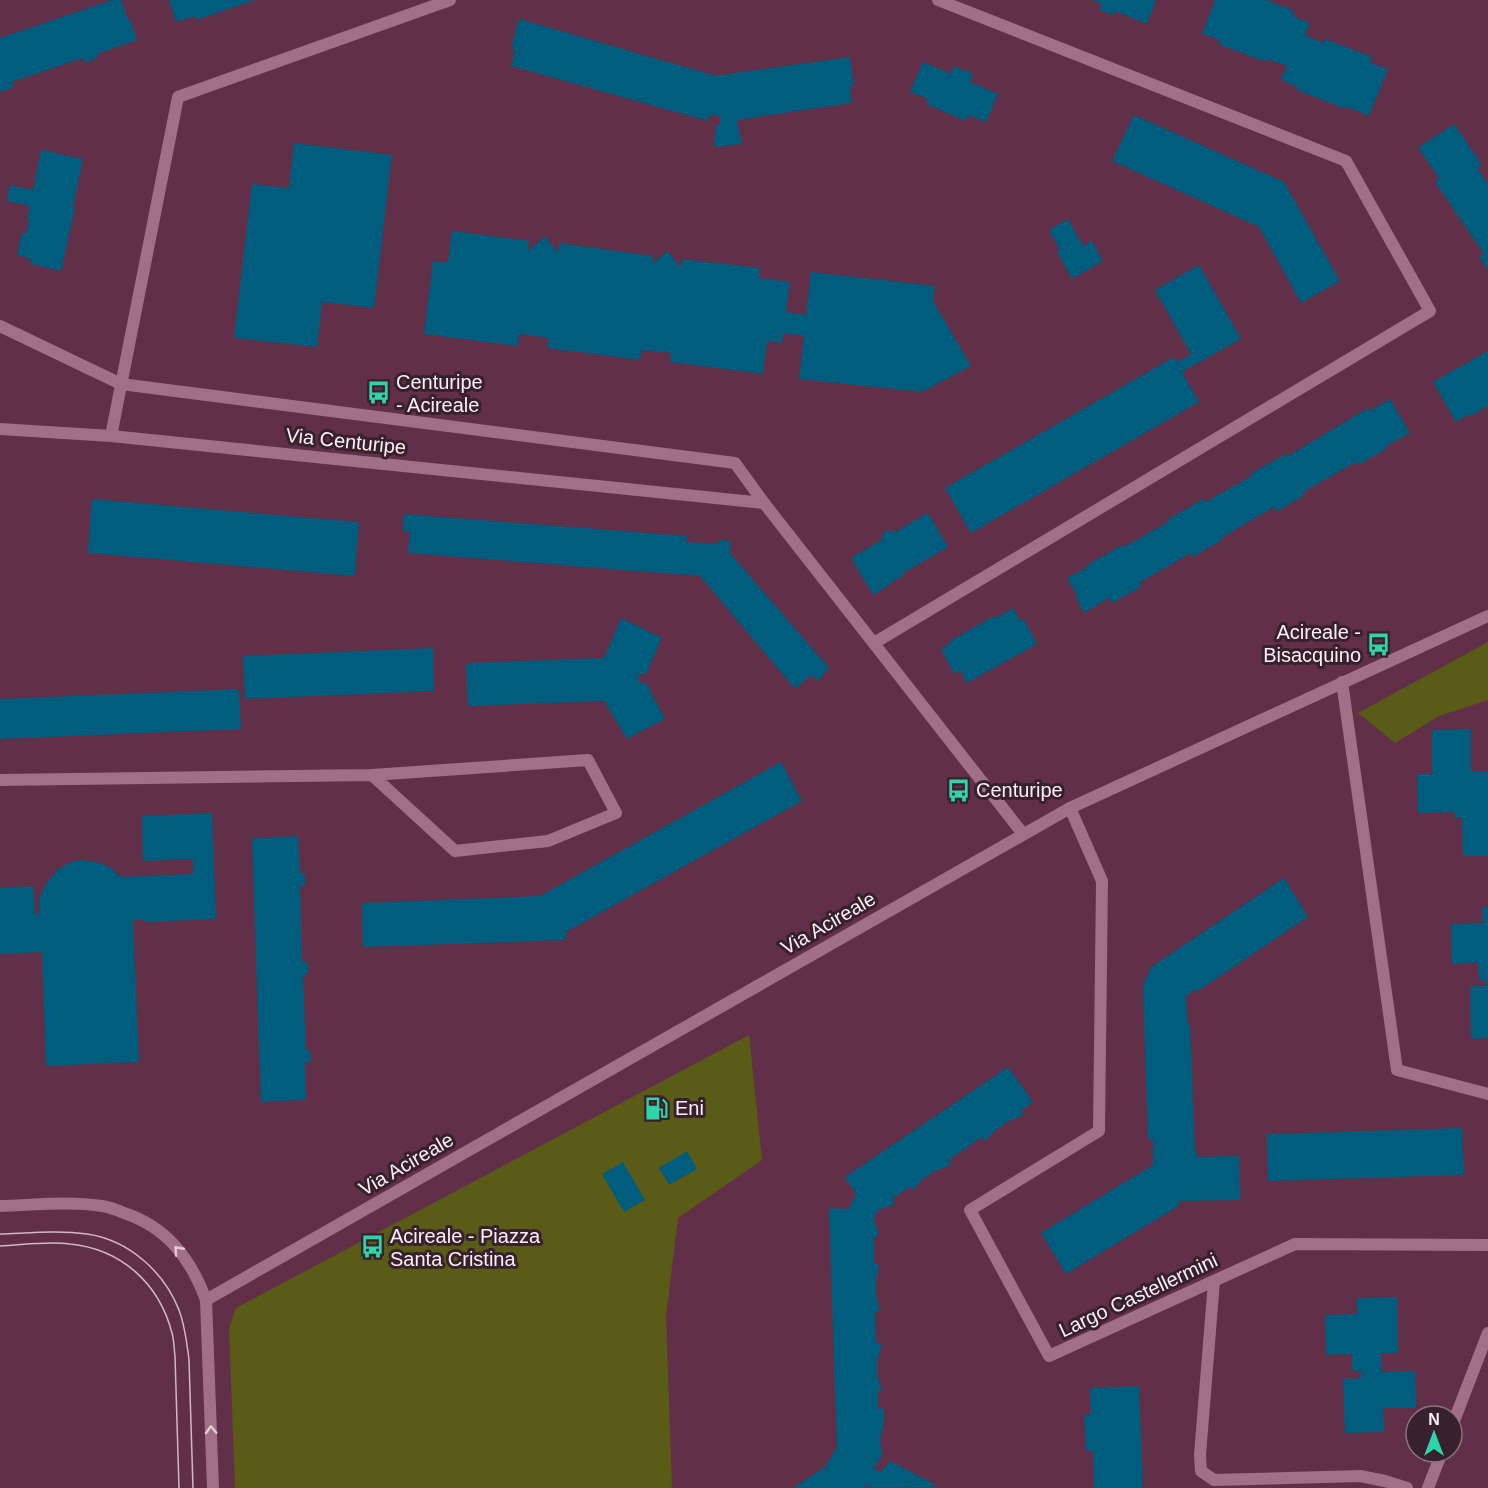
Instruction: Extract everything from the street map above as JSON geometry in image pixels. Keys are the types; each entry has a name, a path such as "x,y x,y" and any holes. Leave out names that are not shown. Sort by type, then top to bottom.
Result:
{"street":[{"path":"111,436 178,97 450,0"},
{"path":"873,643 1430,311 1346,161 938,0"},
{"path":"0,326 121,384 735,463 1023,834"},
{"name":"Via Centuripe","path":"0,429 111,436 764,503"},
{"name":"Via Acireale","path":"206,1300 1070,808 1488,616"},
{"path":"1342,682 1397,1070 1488,1094"},
{"path":"0,780 372,775 588,760 616,813 548,841 455,851 372,775"},
{"name":"Largo Castellermini","path":"1070,808 1102,881 1099,1131 970,1210 1049,1356 1295,1244 1488,1245"},
{"path":"0,1206 64,1203 104,1206 132,1215 158,1229 183,1254 206,1300 213,1488"},
{"path":"1214,1281 1200,1455 1202,1471 1214,1480 1360,1476 1407,1488"},
{"path":"1461,1404 1488,1333"},
{"path":"1428,1488 1437,1464"}],"shaded area":[{"path":"1488,642 1488,700 1439,716 1395,743 1358,713"},
{"path":"749,1035 762,1160 678,1218 666,1316 672,1488 235,1488 229,1328 236,1308"}],"building":[{"path":"112,0 121,0 137,40 97,54 98,58 84,63 83,58 12,82 14,87 0,92 0,38"},
{"path":"169,0 255,0 196,20 195,16 176,22"},
{"path":"1092,0 1156,0 1147,24 1115,11 1113,15 1099,10 1102,4"},
{"path":"1215,0 1267,0 1294,11 1293,16 1310,23 1305,35 1323,43 1325,39 1372,57 1370,63 1388,69 1369,116 1297,90 1298,87 1281,80 1287,66 1267,59 1266,62 1218,44 1220,40 1202,34"},
{"path":"519,19 713,75 850,57 854,85 850,87 852,103 737,120 742,144 714,147 716,125 720,125 720,116 710,115 708,121 511,66 515,50 511,49"},
{"path":"923,62 951,74 954,66 973,74 970,82 998,94 986,122 968,115 966,121 926,104 928,99 910,92"},
{"path":"1134,115 1284,182 1340,281 1301,303 1259,227 1112,161"},
{"path":"1454,124 1482,165 1477,168 1488,184 1488,270 1479,257 1484,254 1435,182 1439,178 1418,148"},
{"path":"294,143 392,155 374,308 322,302 317,347 234,338 252,184 289,188"},
{"path":"41,150 83,159 61,271 30,264 31,259 17,255 22,233 26,233 30,206 7,201 10,185 33,190"},
{"path":"1068,219 1083,246 1092,241 1103,261 1072,279 1057,252 1060,250 1049,230"},
{"path":"452,231 529,241 528,251 545,236 558,253 559,243 653,256 652,263 668,251 681,268 682,259 760,268 759,278 790,282 786,312 806,315 811,272 935,286 933,301 971,366 922,392 799,379 804,336 783,333 782,343 767,341 763,374 670,362 671,353 642,350 640,360 547,348 549,338 519,334 518,346 424,334 433,261 448,263"},
{"path":"1199,265 1241,339 1182,372 1199,402 971,533 945,488 1174,357 1177,362 1191,354 1155,290"},
{"path":"1488,351 1488,406 1456,422 1433,382"},
{"path":"1390,399 1410,433 1358,465 1356,462 1303,492 1305,495 1276,512 1274,507 1193,557 1191,553 1139,583 1141,587 1112,603 1109,598 1084,613 1067,578 1122,545 1124,547 1168,522 1167,520 1203,499 1205,502 1368,408 1369,411"},
{"path":"92,499 359,522 355,576 88,553"},
{"path":"928,513 948,547 902,574 903,576 873,595 851,558 883,539 881,535 891,529 893,533"},
{"path":"404,514 687,536 686,542 718,544 718,540 731,541 730,553 829,668 818,681 811,675 795,689 700,576 408,553 410,532 403,531"},
{"path":"1013,608 1020,621 1024,619 1037,644 967,683 960,670 954,674 941,649 951,643 950,641"},
{"path":"621,618 662,638 646,674 639,674 639,683 646,683 665,719 627,739 604,701 468,706 466,663 604,658"},
{"path":"433,648 434,691 245,699 243,656"},
{"path":"239,689 241,729 0,739 0,699"},
{"path":"1471,729 1471,771 1488,771 1488,856 1463,856 1462,818 1455,818 1455,812 1418,813 1417,774 1432,774 1432,730"},
{"path":"781,762 802,801 566,932 566,940 363,947 362,903 540,896"},
{"path":"212,813 216,919 145,922 145,920 133,920 139,1062 46,1066 42,952 0,954 0,888 33,886 35,914 39,914 39,898 46,884 57,870 71,862 81,860 96,862 110,867 121,877 193,874 193,859 143,861 142,816"},
{"path":"298,836 300,873 305,873 305,886 300,886 302,962 308,962 308,974 303,975 306,1050 310,1050 311,1062 305,1062 306,1100 261,1102 252,838"},
{"path":"1284,878 1308,917 1198,991 1197,989 1186,996 1188,1025 1190,1024 1195,1151 1197,1151 1197,1157 1239,1156 1240,1200 1179,1201 1179,1206 1066,1274 1041,1233 1153,1165 1153,1139 1148,1139 1143,986 1151,967"},
{"path":"1482,907 1488,907 1488,1038 1471,1039 1470,986 1486,986 1486,980 1479,980 1478,963 1452,964 1451,924 1483,923"},
{"path":"1008,1067 1033,1102 1021,1111 1024,1115 1007,1122 985,1141 981,1138 949,1160 951,1165 935,1171 913,1190 909,1187 892,1199 895,1204 878,1210 874,1219 879,1235 874,1237 874,1264 879,1264 876,1294 880,1311 875,1312 876,1343 882,1344 877,1362 877,1374 882,1391 878,1390 878,1409 884,1408 884,1423 880,1440 882,1455 874,1469 881,1472 890,1461 936,1485 935,1487 871,1488 866,1485 864,1488 793,1488 825,1467 837,1447 829,1208 849,1209 856,1194 845,1177"},
{"path":"1462,1128 1464,1175 1268,1181 1267,1134"},
{"path":"687,1151 697,1169 669,1185 659,1168"},
{"path":"623,1162 645,1200 624,1212 602,1174"},
{"path":"1397,1297 1398,1353 1381,1353 1382,1372 1415,1371 1416,1404 1404,1404 1404,1408 1383,1408 1384,1432 1345,1433 1343,1379 1361,1378 1361,1371 1352,1371 1352,1354 1326,1355 1325,1315 1357,1314 1357,1298"},
{"path":"1139,1386 1143,1488 1094,1488 1093,1451 1086,1451 1084,1415 1091,1415 1090,1388"}],"tram line":[{"path":"0,1234 66,1232 102,1237 131,1251 143,1260 164,1283 179,1310 189,1360 193,1488"},
{"path":"0,1246 53,1243 88,1247 121,1261 147,1284 166,1315 173,1338 179,1488"}],"place":[{"name":"Centuripe - Acireale","path":"378,393"},
{"name":"Acireale - Bisacquino","path":"1379,644"},
{"name":"Centuripe","path":"958,790"},
{"name":"Eni","path":"657,1108"},
{"name":"Acireale - Piazza Santa Cristina","path":"372,1247"}]}
